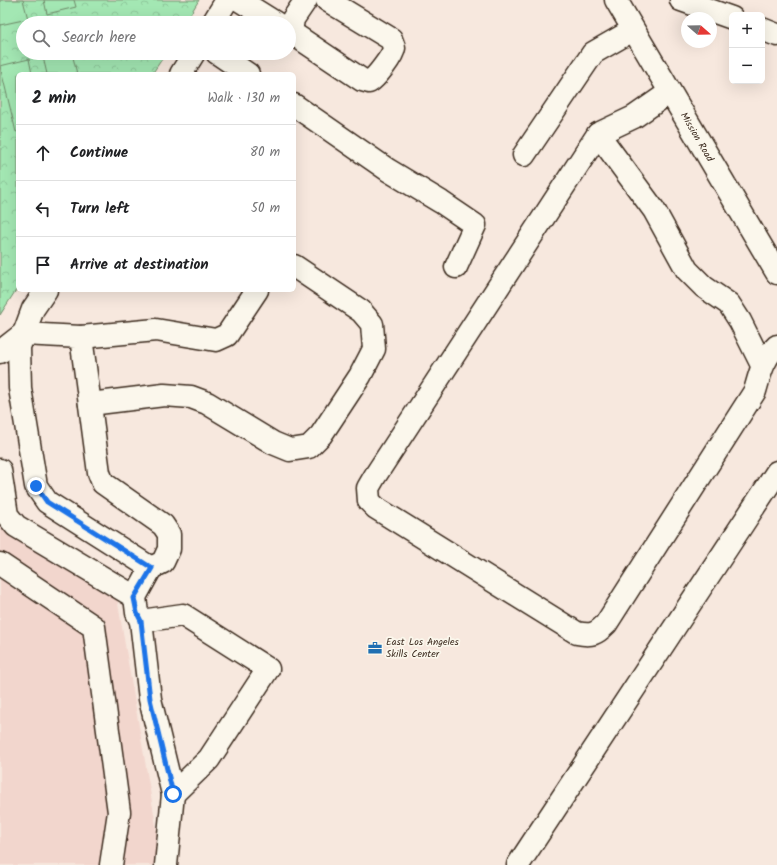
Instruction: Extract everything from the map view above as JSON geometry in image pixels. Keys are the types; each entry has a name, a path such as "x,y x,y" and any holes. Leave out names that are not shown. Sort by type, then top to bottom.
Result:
{"main road":[{"path":"217,16 227,0"},
{"path":"239,0 264,16"},
{"path":"295,16 306,0"},
{"path":"296,36 362,80 369,82 374,79 393,52 394,46 391,39 327,0"},
{"name":"Mission Road","path":"617,0 633,30 777,273"},
{"path":"681,0 724,10"},
{"path":"524,155 593,53 633,30"},
{"path":"765,30 777,35"},
{"path":"182,72 190,60"},
{"path":"227,60 245,72"},
{"path":"670,92 634,117 598,134 375,476 368,488 369,501 376,508 577,633 586,635 597,633 606,624 755,391 762,365 772,350 777,346"},
{"path":"296,106 388,170 441,202 475,226 456,267"},
{"path":"598,134 654,210 687,270 704,287 729,304 740,321 762,365"},
{"path":"90,404 164,395 191,397 207,403 273,444 290,450 310,447 321,435 360,376 374,349 372,324 361,311 296,267"},
{"path":"45,292 33,309 19,347 20,388 36,486 47,502 152,568"},
{"path":"0,352 23,334 81,337 156,330 216,340 227,335 256,292"},
{"path":"81,337 99,473 103,483 163,525 169,534 170,550 163,562 152,568 134,598 137,613 141,621 150,699 173,794 166,865"},
{"path":"0,470 7,515 16,526 134,598"},
{"path":"518,865 777,472"},
{"path":"0,564 94,627 119,812 111,865"},
{"path":"141,621 184,615 268,669 209,759 173,794"}],"shaded area":[{"path":"0,524 117,598 158,837 157,865 0,865"}],"green space":[{"path":"0,0 199,0 189,16 16,16 16,60 161,60 153,72 16,72 16,290 0,315"},
{"path":"0,0 23,0 27,16 16,16 16,22 0,25"},
{"path":"44,0 74,0 76,7 47,14"},
{"path":"29,60 32,72 16,72 16,132 0,66"},
{"path":"44,60 74,60 77,72 47,72"}],"place":[{"name":"East Los Angeles Skills Center","path":"375,648"}],"route":[{"path":"36,486 47,502 152,568 134,598 137,613 141,621 150,699 173,794"}]}
